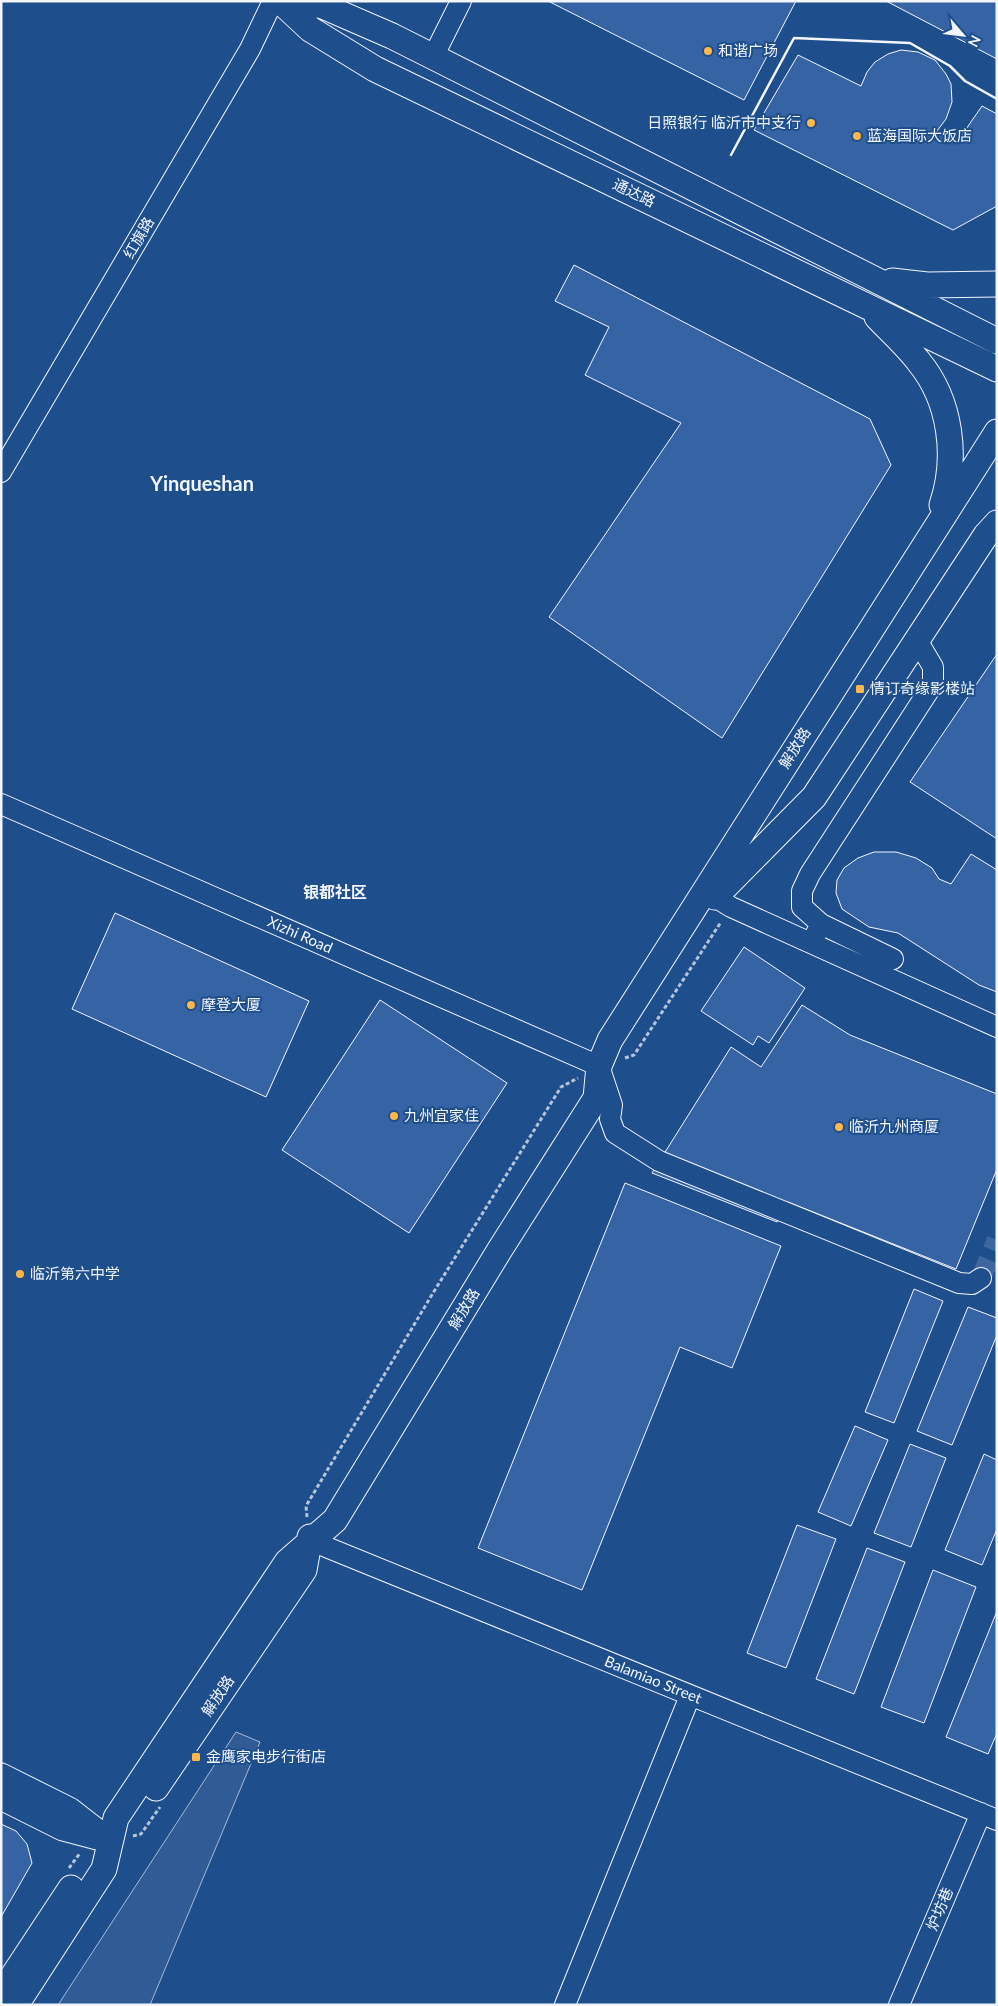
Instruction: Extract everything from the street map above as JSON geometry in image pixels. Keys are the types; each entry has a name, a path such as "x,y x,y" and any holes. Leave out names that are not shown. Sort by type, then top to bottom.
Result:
{"main road":[{"name":"通达路","path":"280,1 310,29 374,68 997,369"},
{"name":"通达路","path":"299,1 323,6 433,57 997,340"},
{"path":"872,278 927,286 997,284"},
{"path":"865,304 920,363 934,386 949,426 951,454 948,486 934,528"},
{"name":"解放路","path":"1,1994 92,1856 109,1841 130,1827 304,1570 309,1540 335,1520 494,1259 596,1098 599,1066 610,1040 934,528 997,432"},
{"name":"解放路","path":"599,1066 619,1046 723,902 997,457"},
{"path":"723,902 814,797 917,640 997,523"},
{"path":"1,1776 69,1810 109,1841"},
{"path":"1,1797 63,1828 109,1841"},
{"path":"16,2005 104,1869 109,1841"}],"street":[{"name":"红旗路","path":"1,472 250,49 273,1"},
{"path":"433,57 461,1"},
{"path":"893,959 821,924 802,907 802,891 810,874 933,684 933,667 917,640"},
{"name":"Xizhi Road","path":"1,804 599,1066"},
{"path":"723,902 997,1027"},
{"path":"811,943 821,924"},
{"path":"599,1066 612,1105 610,1119 615,1133 659,1161 959,1283 972,1284 981,1278"},
{"name":"Balamiao Street","path":"309,1540 989,1817"},
{"path":"566,2005 690,1696"},
{"name":"炉坊巷","path":"899,2005 989,1817"}],"path":[{"path":"309,1540 306,1506 433,1293 561,1087 599,1066 634,1055 723,902"}],"shaded area":[{"path":"236,1732 260,1742 150,2005 58,2005"}],"building":[{"name":"和谐广场","path":"548,1 796,1 744,100"},
{"path":"886,1 997,1 997,59"},
{"name":"蓝海国际大饭店","path":"901,50 918,52 935,60 951,84 952,102 946,119 937,131 957,142 982,106 997,114 997,206 953,230 754,130 798,55 861,86 867,72 875,62 888,54"},
{"path":"574,265 870,419 891,465 722,738 549,617 681,423 585,375 609,327 555,301"},
{"path":"997,654 997,839 910,782"},
{"path":"874,852 896,852 916,858 932,868 939,879 951,884 971,854 997,870 997,992 979,985 898,933 869,927 842,909 836,893 837,880 844,868 858,858"},
{"name":"摩登大厦","path":"115,913 309,1001 266,1097 72,1009"},
{"path":"744,947 805,988 769,1043 758,1036 753,1045 701,1011"},
{"name":"九州宜家佳","path":"380,1000 507,1083 409,1233 282,1150"},
{"name":"临沂九州商厦","path":"802,1005 850,1035 997,1094 997,1169 956,1269 788,1202 777,1222 652,1173 731,1047 761,1067"},
{"path":"625,1183 781,1246 732,1368 680,1347 582,1590 478,1548"},
{"path":"914,1289 943,1301 894,1423 865,1412"},
{"path":"968,1307 997,1318 997,1335 952,1445 917,1431"},
{"path":"855,1426 888,1440 851,1526 818,1512"},
{"path":"910,1444 946,1458 911,1547 874,1533"},
{"path":"984,1454 997,1460 997,1529 982,1565 945,1550"},
{"path":"797,1525 836,1539 786,1668 747,1653"},
{"path":"867,1548 905,1562 854,1694 816,1679"},
{"path":"933,1570 976,1587 924,1723 881,1707"},
{"path":"997,1611 997,1733 988,1754 946,1737"},
{"path":"1,1824 16,1831 27,1844 32,1863 1,1917"}],"tunnel":[{"path":"981,1278 997,1240"}],"wall":[{"path":"731,155 794,38 910,43 950,66 965,81 997,99"}],"place":[{"name":"和谐广场","path":"708,51"},
{"name":"日照银行 临沂市中支行","path":"811,123"},
{"name":"蓝海国际大饭店","path":"857,136"},
{"name":"情订奇缘影楼站","path":"860,689"},
{"name":"摩登大厦","path":"191,1005"},
{"name":"九州宜家佳","path":"394,1116"},
{"name":"临沂九州商厦","path":"839,1127"},
{"name":"临沂第六中学","path":"20,1274"},
{"name":"金鹰家电步行街店","path":"196,1757"}],"district":[{"name":"Yinqueshan","path":"202,484"},
{"name":"银都社区","path":"335,892"}]}
